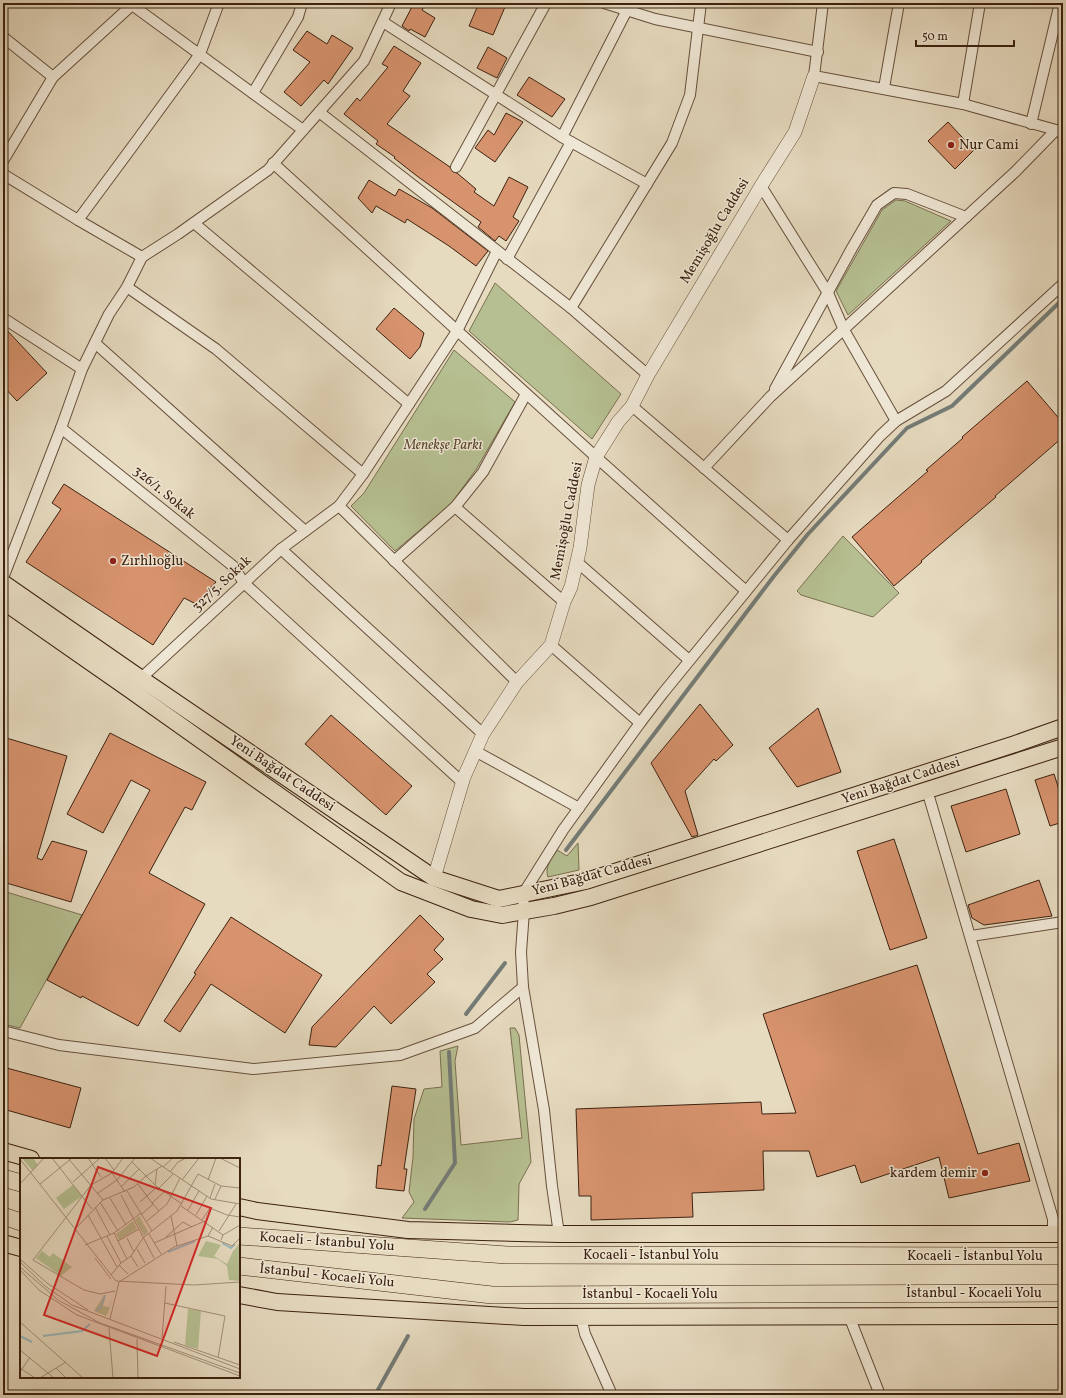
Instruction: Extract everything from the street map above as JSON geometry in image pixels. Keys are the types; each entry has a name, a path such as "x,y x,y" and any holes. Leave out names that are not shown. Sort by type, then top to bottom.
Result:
{"highway":[{"path":"3,1178 20,1183"},
{"path":"3,1216 20,1222"},
{"name":"Kocaeli - İstanbul Yolu","path":"240,1236 507,1255 1063,1256"},
{"name":"İstanbul - Kocaeli Yolu","path":"240,1266 492,1295 1063,1293"}],"main road":[{"name":"Yeni Bağdat Caddesi","path":"3,583 135,684 401,882 471,909 502,916 591,898 1063,747"},
{"name":"Yeni Bağdat Caddesi","path":"3,601 135,684 434,878 499,899 593,878 812,810 1063,727"},
{"path":"3,1151 28,1158"},
{"path":"240,1207 257,1211 408,1230 559,1234 1058,1234"},
{"path":"3,1243 20,1248"},
{"path":"240,1295 277,1302 524,1317 1063,1316"}],"street":[{"path":"78,220 200,54 219,3"},
{"path":"254,93 298,17 302,3"},
{"path":"3,578 82,370 109,314 127,287 142,257 194,223 268,170 364,61 391,3"},
{"path":"456,166 546,3"},
{"path":"604,3 655,19 818,52"},
{"path":"571,308 672,143 690,95 701,3"},
{"path":"823,3 814,76 963,104 1060,131"},
{"path":"884,88 899,3"},
{"path":"963,104 980,3"},
{"path":"3,160 53,77 133,4 303,130"},
{"path":"1031,124 1059,7 1063,7"},
{"path":"562,137 627,10"},
{"path":"383,22 562,137 647,184"},
{"path":"3,37 53,77"},
{"name":"Memişoğlu Caddesi","path":"434,878 462,782 483,734 518,682 551,645 564,602 571,587 577,562 588,485 596,457 618,422 632,406 648,375 795,132 814,76"},
{"path":"319,112 571,308 648,375"},
{"path":"704,468 770,397 1060,131"},
{"path":"507,259 572,142"},
{"path":"273,163 526,394 746,591"},
{"path":"3,174 142,257"},
{"path":"761,186 828,293 844,330 896,421"},
{"path":"770,397 876,205 894,193 907,194 966,217"},
{"path":"194,223 409,404"},
{"name":"327/5. Sokak","path":"135,684 281,549 339,506 364,474 457,331 497,251"},
{"path":"559,1234 544,1110 523,987 521,952 524,912 523,894 563,830 640,723 689,660 788,540 880,436 896,421 946,391 1063,284"},
{"path":"127,287 216,349 364,474"},
{"path":"3,318 82,370"},
{"path":"95,343 305,531"},
{"path":"394,560 455,507 483,472 526,394"},
{"path":"632,406 788,540"},
{"name":"326/1. Sokak","path":"61,428 233,566 244,583 462,782"},
{"path":"339,506 518,682"},
{"path":"455,507 564,602"},
{"path":"281,549 483,734"},
{"path":"577,562 689,660"},
{"path":"551,645 640,723"},
{"path":"475,751 579,808"},
{"path":"928,790 1058,1234"},
{"path":"971,936 1063,922"},
{"path":"3,1031 59,1045 253,1069 400,1055 475,1028 523,987"},
{"path":"849,1316 880,1395"},
{"path":"581,1317 585,1334 612,1395"}],"green space":[{"path":"896,200 905,201 951,221 848,315 836,291 882,210"},
{"path":"495,283 621,394 592,439 469,331"},
{"name":"Menekşe Parkı","path":"454,350 515,402 477,468 451,504 395,551 351,506 364,493"},
{"path":"843,536 899,593 873,617 801,595 797,591"},
{"path":"578,843 579,870 548,877 548,867 557,850 567,856"},
{"path":"3,891 82,915 20,1028 3,1024"},
{"path":"510,1028 515,1028 519,1035 531,1162 519,1184 518,1220 510,1222 402,1218 414,1202 409,1192 413,1157 414,1119 424,1089 442,1087 440,1051 458,1046 455,1061 461,1145 522,1138"}],"building":[{"path":"414,3 426,3 422,10 435,18 425,37 410,29 409,31 402,26"},
{"path":"479,3 496,3 505,7 493,35 469,26"},
{"path":"307,31 327,44 332,35 353,48 328,84 324,80 301,106 284,92 310,62 293,50"},
{"path":"394,46 421,63 403,91 410,96 387,124 450,167 453,172 457,173 476,189 474,192 494,206 509,177 528,187 513,217 519,221 506,241 499,236 495,241 478,227 481,222 417,176 394,158 395,157 376,144 378,141 344,114 357,98 360,101 388,67 382,64"},
{"path":"488,47 507,58 497,78 477,68"},
{"path":"529,77 565,99 552,117 517,95"},
{"path":"506,113 523,122 495,162 475,148 488,130 494,135"},
{"name":"Nur Cami","path":"948,122 974,150 955,169 928,141"},
{"path":"369,180 395,196 399,189 432,208 488,251 476,266 449,246 407,219 405,223 376,206 372,213 358,198"},
{"path":"394,308 424,333 420,347 410,359 376,329"},
{"path":"3,326 47,373 17,401 3,386"},
{"path":"1027,381 1063,423 1063,437 894,586 852,537 928,471 926,470 963,438 962,437"},
{"path":"64,484 216,582 196,604 184,598 153,645 26,562 61,509 52,503"},
{"path":"700,704 733,745 716,761 714,759 685,791 698,835 692,837 651,763"},
{"path":"818,708 841,772 797,787 769,748"},
{"path":"331,715 412,786 386,815 305,744"},
{"path":"110,733 206,782 192,810 185,807 149,873 205,904 138,1026 82,996 81,998 47,980 150,790 131,780 103,833 67,814"},
{"path":"3,737 67,756 37,858 42,860 52,841 87,851 71,902 3,882"},
{"path":"1054,774 1063,802 1063,822 1050,826 1035,780"},
{"path":"1006,789 1020,834 966,852 951,806"},
{"path":"894,839 927,938 890,950 857,851"},
{"path":"1039,880 1052,916 984,925 972,918 968,905"},
{"path":"420,915 444,939 434,950 443,959 427,974 435,982 391,1024 374,1006 336,1047 309,1045 312,1027"},
{"path":"231,917 322,975 285,1033 211,984 180,1032 164,1021 196,974 194,973"},
{"path":"917,965 978,1154 1019,1143 1030,1181 949,1198 939,1157 861,1183 855,1165 817,1177 809,1151 763,1151 764,1190 692,1193 693,1217 591,1220 591,1196 579,1196 576,1109 761,1102 762,1114 796,1113 763,1014"},
{"path":"3,1067 81,1088 70,1128 3,1109"},
{"path":"392,1086 416,1089 404,1169 407,1169 404,1191 376,1188 378,1165 381,1166"}],"waterway":[{"path":"566,850 774,576 808,534 907,428 952,406 1063,299"},
{"path":"466,1014 505,963"},
{"path":"425,1209 455,1163 449,1052"},
{"path":"375,1395 408,1336"}],"place":[{"name":"Nur Cami","path":"951,145"},
{"name":"Zırhlıoğlu","path":"113,561"},
{"name":"kardem demir","path":"985,1173"}]}
